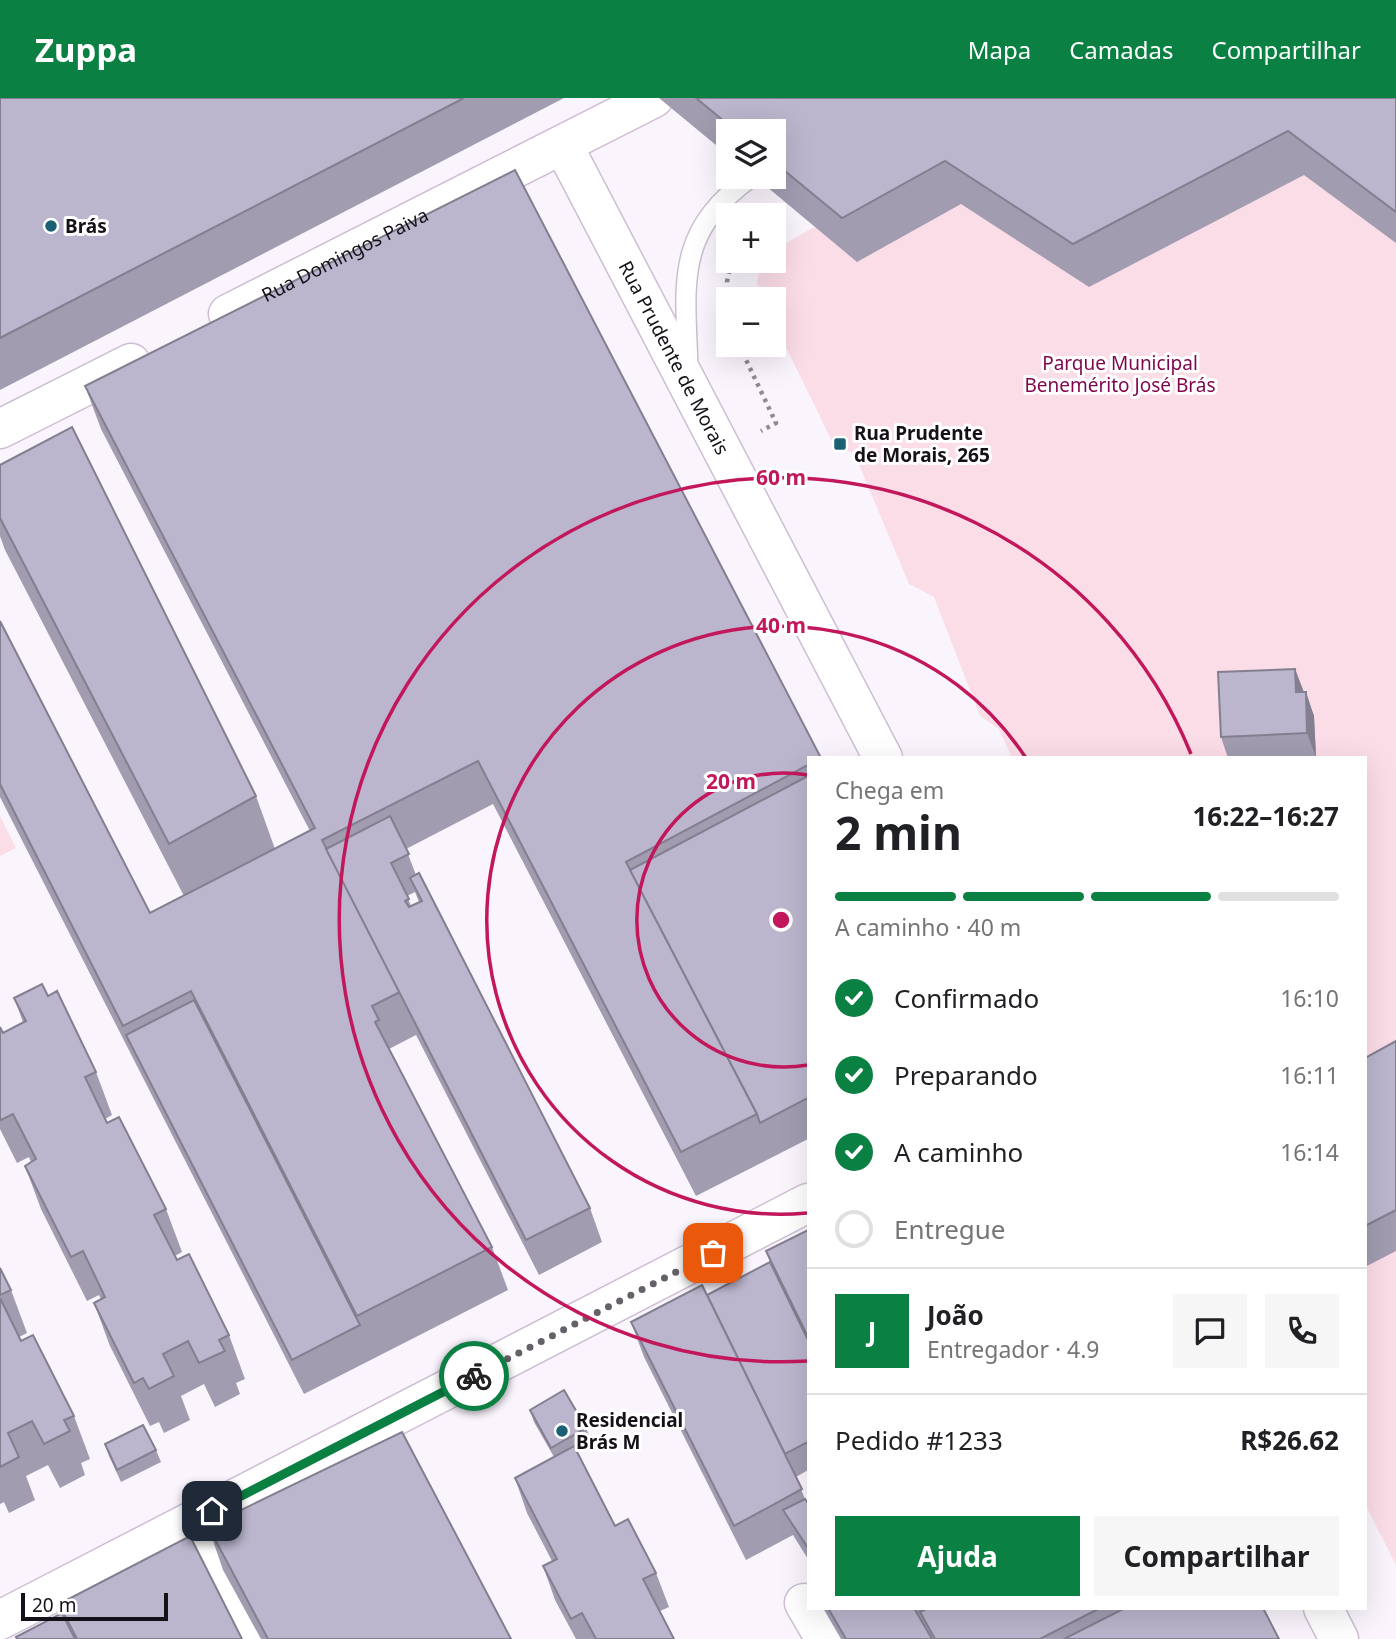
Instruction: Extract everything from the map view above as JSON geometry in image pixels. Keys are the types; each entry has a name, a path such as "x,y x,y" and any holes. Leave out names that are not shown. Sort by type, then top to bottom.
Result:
{"street":[{"name":"Rua Domingos Paiva","path":"196,330 654,98"},
{"name":"Rua Prudente de Morais","path":"563,145 882,756"},
{"path":"0,429 159,349"},
{"path":"0,1620 807,1204"},
{"path":"188,1524 250,1639"},
{"path":"804,1603 807,1608"},
{"path":"808,1610 825,1639"},
{"path":"1324,1610 1339,1639"}],"lane":[{"path":"689,382 686,305 690,257 701,225 722,198 734,189"}],"path":[{"path":"722,450 776,423 745,357"}],"green space":[{"name":"Parque Municipal Benemérito José Brás","path":"1396,98 1396,1565 1367,1508 1367,756 1011,756 999,729 980,716 934,597 909,584 854,453 834,445 786,347 786,287 758,287 759,273 786,273 786,243 809,230 869,205"},
{"path":"0,816 16,848 0,856"}],"building":[{"path":"0,98 464,98 0,338"},
{"path":"696,98 1396,98 1396,212 1288,131 1073,244 945,161 842,218 786,172 786,119 721,119"},
{"path":"515,170 820,756 807,756 807,766 626,862 757,1114 681,1152 478,761 322,840 400,992 372,1006 379,1020 375,1022 492,1247 357,1316 191,991 123,1026 0,784 0,621 150,913 315,828 85,386"},
{"path":"72,427 256,796 169,844 0,518 0,465"},
{"path":"1295,669 1296,692 1306,692 1307,733 1221,737 1218,672"},
{"path":"807,777 807,1099 760,1123 630,870"},
{"path":"390,816 409,854 391,863 409,899 405,901 409,907 422,901 410,878 419,873 590,1208 526,1240 326,849"},
{"path":"42,984 48,996 57,991 96,1072 85,1077 107,1123 119,1117 166,1209 154,1215 177,1260 189,1254 229,1335 219,1340 225,1351 199,1363 188,1341 163,1354 174,1376 149,1389 143,1378 134,1383 94,1303 105,1297 83,1251 71,1257 25,1166 36,1159 13,1114 1,1120 0,1118 0,1027 3,1033 26,1021 14,998"},
{"path":"194,1000 360,1325 292,1360 126,1035"},
{"path":"1396,1041 1396,1210 1367,1225 1367,1057"},
{"path":"807,1230 807,1335 766,1251"},
{"path":"770,1262 807,1338 807,1443 785,1454 707,1295"},
{"path":"0,1268 11,1290 0,1295"},
{"path":"702,1285 802,1489 734,1526 631,1322"},
{"path":"0,1298 21,1341 33,1335 74,1416 64,1420 70,1431 44,1444 32,1421 8,1433 19,1457 0,1467"},
{"name":"Residencial Brás M","path":"564,1390 586,1428 551,1448 530,1410"},
{"path":"143,1425 156,1450 117,1470 105,1444"},
{"path":"402,1432 511,1639 268,1639 208,1526"},
{"path":"574,1446 615,1526 628,1519 656,1573 643,1579 674,1639 596,1639 582,1613 571,1619 543,1566 557,1559 515,1478"},
{"path":"805,1499 807,1502 807,1546 783,1510"},
{"path":"190,1536 242,1639 77,1639 59,1604"},
{"path":"829,1610 915,1610 932,1639 846,1639"},
{"path":"1096,1610 1040,1639 935,1639 920,1612"},
{"path":"1121,1610 1264,1610 1279,1639 1064,1639"},
{"path":"62,1613 75,1639 17,1639 16,1637"}],"way so far":[{"path":"474,1376 713,1253"}],"place":[{"name":"Brás","path":"51,226"},
{"name":"Rua Prudente de Morais, 265","path":"840,444"},
{"name":"Residencial Brás M","path":"562,1431"}],"route":[{"path":"212,1511 474,1376"}]}
